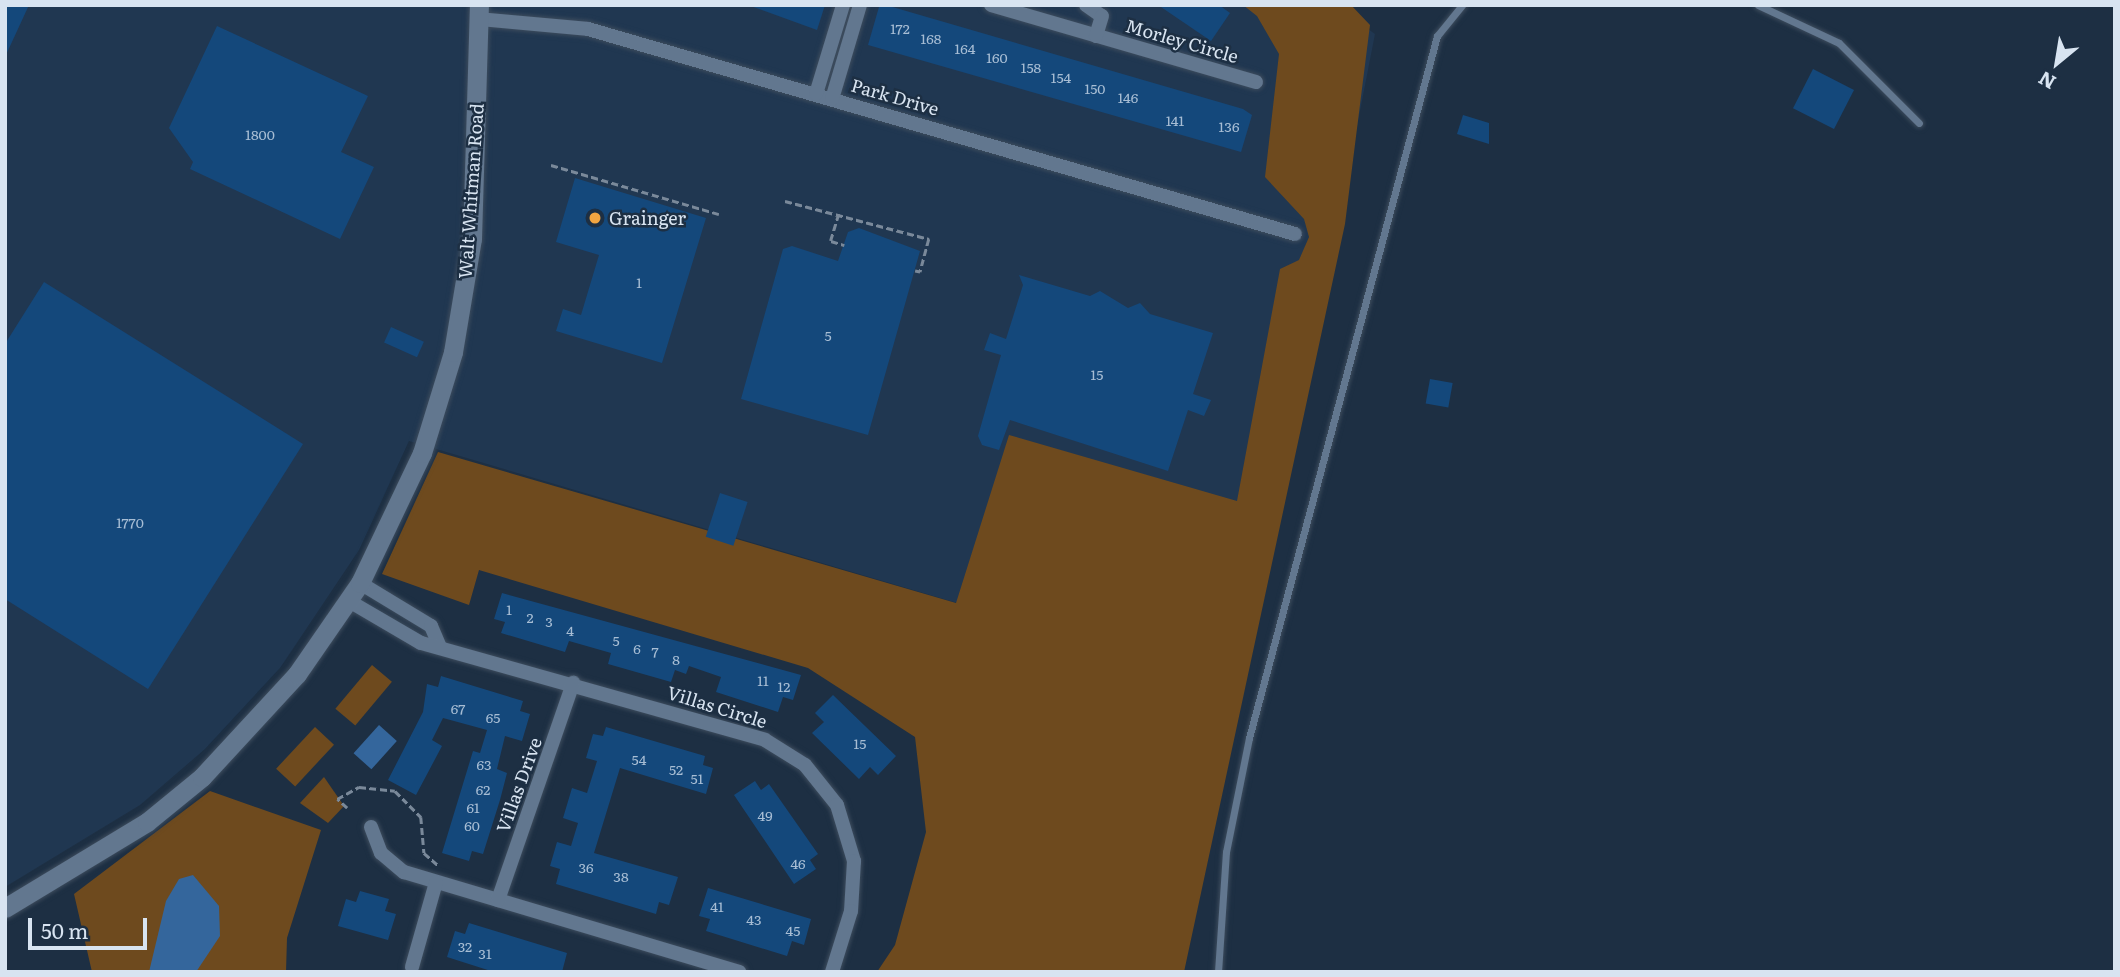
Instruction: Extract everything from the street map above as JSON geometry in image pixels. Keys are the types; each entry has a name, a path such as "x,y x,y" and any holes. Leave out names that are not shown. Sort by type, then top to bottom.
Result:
{"main road":[{"name":"Walt Whitman Road","path":"5,908 147,822 202,777 270,707 360,583 422,453 453,352 472,239 479,12"}],"street":[{"path":"816,94 843,5"},
{"path":"832,99 860,5"},
{"name":"Morley Circle","path":"991,5 1256,82"},
{"name":"Morley Circle","path":"1086,5 1102,16 1096,36"},
{"name":"Park Drive","path":"479,12 588,29 1295,234"},
{"path":"360,583 430,626 439,645"},
{"name":"Villas Circle","path":"349,601 405,637 765,740 823,785 849,831 854,861 851,911 832,972"},
{"name":"Villas Drive","path":"498,900 573,683"},
{"path":"371,827 380,853 404,873 739,972"},
{"path":"412,967 436,882"}],"lane":[{"path":"1218,972 1226,852 1249,738 1437,36 1462,5"},
{"path":"1758,5 1839,43 1919,123"}],"path":[{"path":"551,165 719,214"},
{"path":"785,201 929,239 920,272 915,271"},
{"path":"839,214 831,241 844,245"},
{"path":"347,808 337,799 359,787 395,791 421,817 424,853 443,867"}],"shaded area":[{"path":"5,5 1335,5 1375,34 1282,512 957,603 409,441 359,550 280,668 205,749 140,805 5,887"},
{"path":"1243,5 1351,5 1370,25 1345,224 1184,972 877,972 895,945 926,832 915,737 808,668 479,570 469,605 382,574 438,452 956,603 1009,435 1237,501 1280,269 1299,260 1309,237 1304,219 1265,177 1279,54 1257,16"},
{"path":"372,665 392,682 355,725 335,709"},
{"path":"315,727 334,745 295,786 276,769"},
{"path":"324,777 344,806 328,823 300,803"},
{"path":"210,791 321,830 287,938 286,972 92,972 74,894"}],"water":[{"path":"379,725 397,741 371,769 354,753"},
{"path":"193,875 219,906 220,936 196,972 149,972 166,901 179,879"}],"building":[{"path":"5,5 29,5 5,57"},
{"path":"748,5 825,5 817,30"},
{"path":"1158,5 1219,5 1230,13 1211,41"},
{"path":"889,6 1243,109 1252,115 1241,152 868,45 879,7"},
{"path":"217,26 368,96 341,152 374,167 340,239 190,169 193,162 169,128"},
{"path":"1813,69 1854,90 1834,129 1793,108"},
{"path":"1463,115 1489,123 1489,144 1457,134"},
{"path":"575,178 706,218 662,363 556,331 563,309 581,315 599,255 556,242"},
{"path":"859,228 920,251 868,435 741,399 783,249 792,246 838,261 848,232"},
{"path":"1019,275 1090,296 1100,291 1128,308 1140,303 1150,314 1213,333 1193,394 1211,400 1204,416 1188,410 1168,471 1010,420 999,450 982,445 978,436 1001,355 984,350 990,333 1006,339 1023,285"},
{"path":"44,282 303,444 148,689 5,599 5,344"},
{"path":"391,327 424,342 417,357 384,343"},
{"path":"1430,379 1453,383 1448,408 1426,404"},
{"path":"720,493 748,502 733,546 706,537"},
{"path":"502,593 801,675 793,700 783,697 778,712 716,692 721,677 689,666 686,674 675,670 671,682 608,664 611,653 569,641 565,652 501,633 505,622 494,619"},
{"path":"441,676 523,701 520,711 530,714 522,741 505,736 497,769 507,773 500,800 483,854 472,851 469,861 442,853 473,751 480,753 487,730 443,718 432,740 442,746 416,795 388,780 423,712 427,684 438,687"},
{"path":"833,695 896,756 878,775 870,767 859,779 812,733 824,722 815,713"},
{"path":"606,727 705,756 703,765 713,768 706,794 620,768 594,853 678,877 669,905 659,902 656,914 556,884 560,869 550,866 557,842 571,846 578,823 563,818 572,788 587,793 597,761 586,758 593,734 603,736"},
{"path":"755,781 761,790 769,784 818,854 810,860 816,869 794,884 734,795"},
{"path":"708,888 811,919 804,945 792,941 787,956 706,931 710,919 699,916"},
{"path":"360,891 389,899 385,911 396,914 388,940 338,926 346,899 356,902"},
{"path":"469,923 567,953 562,972 494,972 447,957 455,931 465,934"}],"place":[{"name":"Grainger","path":"595,218"}]}
